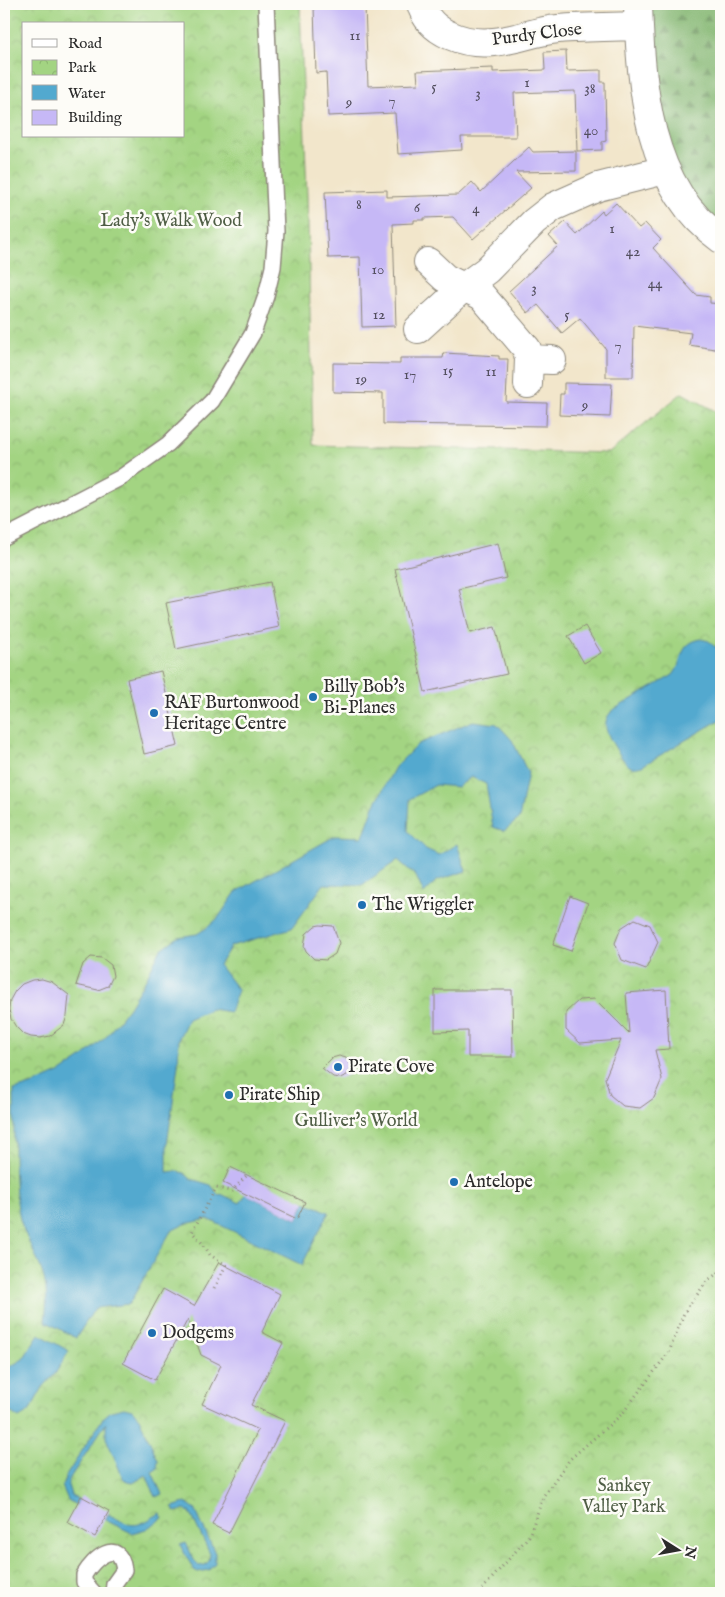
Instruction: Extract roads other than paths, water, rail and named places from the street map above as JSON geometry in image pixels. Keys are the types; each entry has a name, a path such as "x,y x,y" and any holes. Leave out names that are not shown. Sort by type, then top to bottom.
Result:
{"street":[{"name":"Purdy Close","path":"421,4 430,21 440,30 454,37 472,42 492,42 539,31 638,15"},
{"path":"638,15 647,104 654,136 665,170 689,211 721,239"},
{"path":"418,329 464,287 487,270 534,222 553,207 598,187 665,170"},
{"path":"428,262 445,278 482,296 526,349 536,368"}],"lane":[{"path":"4,538 120,478 168,444 212,401 253,333 266,296 272,267 276,231 266,4"},
{"path":"94,1593 84,1582 84,1575 101,1554 109,1552 120,1558 124,1570 114,1584 113,1593"}],"water":[{"path":"701,639 709,641 715,647 721,644 721,719 642,766 631,767 620,755 609,736 606,724 608,716 613,710 673,675 682,653 688,645 693,641"},
{"path":"473,721 497,724 512,740 528,773 519,819 504,831 493,827 486,784 471,777 458,787 436,785 410,799 408,831 426,849 439,855 457,844 466,871 436,881 424,894 416,876 398,860 362,885 324,884 292,928 231,946 219,965 238,990 230,1012 211,1009 188,1019 179,1038 178,1065 167,1145 167,1172 176,1171 184,1173 191,1179 211,1185 219,1196 221,1194 240,1203 246,1194 297,1219 305,1202 329,1212 302,1265 208,1219 185,1224 171,1231 129,1304 95,1308 76,1338 45,1321 45,1282 39,1263 22,1226 17,1203 14,1172 14,1090 34,1084 61,1072 83,1057 106,1037 129,1007 160,950 178,937 197,934 208,927 218,918 236,892 335,836 363,837 374,806 395,767 418,744"},
{"path":"39,1334 69,1351 55,1374 43,1387 29,1412 19,1418 4,1408 4,1375 6,1369 23,1359"},
{"path":"124,1408 132,1410 139,1418 158,1460 157,1469 152,1472 162,1494 156,1497 146,1475 133,1483 127,1482 123,1478 106,1438 106,1423 70,1478 68,1485 71,1495 79,1500 76,1505 68,1500 62,1486 66,1476 103,1418 111,1411"},
{"path":"185,1503 195,1509 215,1553 215,1563 209,1570 198,1572 194,1570 180,1545 186,1543 195,1562 199,1566 205,1565 209,1561 210,1554 190,1512 184,1510 175,1512 172,1507"},
{"path":"160,1513 163,1518 146,1529 132,1533 105,1520 108,1514 123,1522 134,1525 145,1522"}],"place":[{"name":"Billy Bob's Bi-Planes","path":"313,697"},
{"name":"RAF Burtonwood Heritage Centre","path":"154,713"},
{"name":"The Wriggler","path":"362,905"},
{"name":"Pirate Cove","path":"338,1067"},
{"name":"Pirate Ship","path":"229,1095"},
{"name":"Antelope","path":"454,1182"},
{"name":"Dodgems","path":"152,1333"}],"park label":[{"name":"Lady's Walk Wood","path":"171,221"},
{"name":"Gulliver's World","path":"356,1121"},
{"name":"Sankey Valley Park","path":"624,1496"}]}
